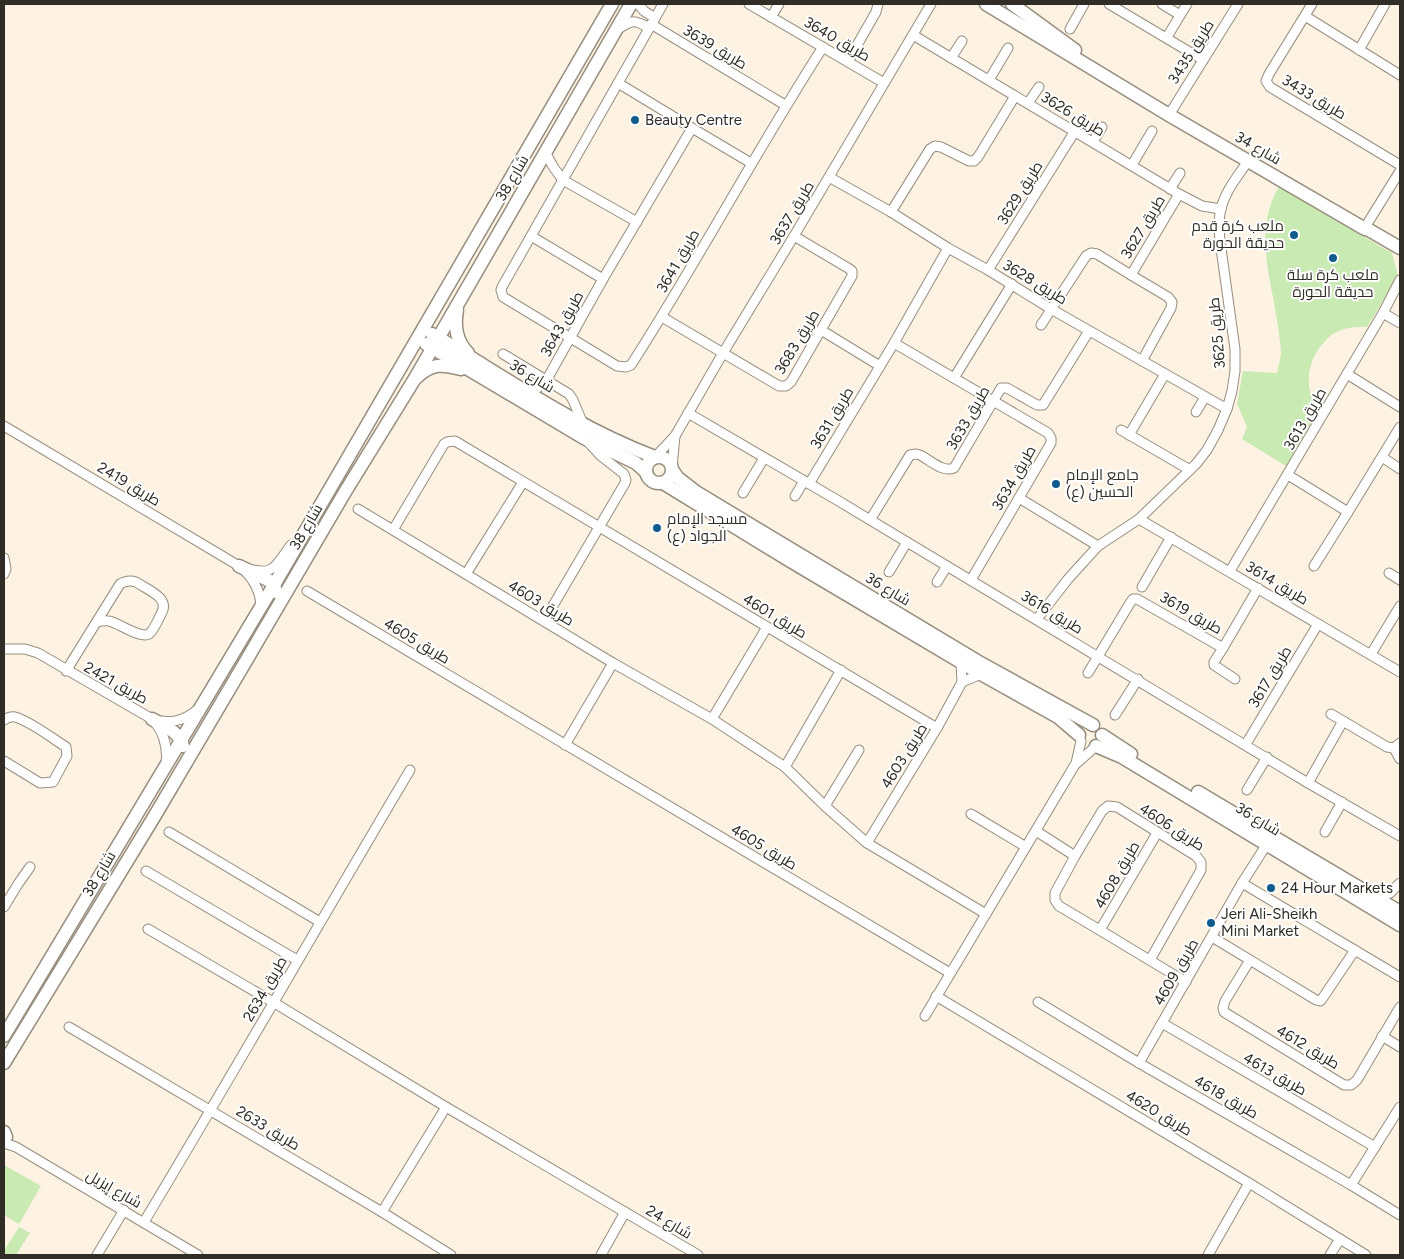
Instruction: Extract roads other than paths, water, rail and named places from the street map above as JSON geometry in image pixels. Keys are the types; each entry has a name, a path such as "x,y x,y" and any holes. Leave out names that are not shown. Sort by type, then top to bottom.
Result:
{"street":[{"name":"شارع 38","path":"4,1036 274,585 612,4"},
{"name":"شارع 38","path":"4,1063 154,816 345,492 414,380 632,4"},
{"path":"638,4 652,23"},
{"path":"603,279 531,236 663,4"},
{"name":"طريق 3640","path":"749,4 884,83"},
{"path":"771,17 779,4"},
{"path":"848,61 876,12 878,4"},
{"name":"طريق 3637","path":"655,458 676,436 723,353 931,4"},
{"name":"شارع 34","path":"986,4 1135,95 1364,229 1400,248"},
{"name":"شارع 34","path":"1012,4 1135,95"},
{"path":"1070,29 1084,4"},
{"path":"1111,4 1203,60"},
{"path":"1162,4 1180,15"},
{"path":"1167,37 1187,4"},
{"name":"طريق 3435","path":"1169,115 1238,4"},
{"name":"طريق 3433","path":"1312,4 1266,81 1270,87 1400,165"},
{"path":"1359,50 1386,4"},
{"path":"1305,16 1400,75"},
{"path":"616,31 634,21 652,23"},
{"name":"طريق 3639","path":"652,23 786,105"},
{"name":"طريق 3626","path":"913,35 1170,189 1202,206 1221,209"},
{"path":"952,58 962,41"},
{"name":"طريق 3641","path":"531,236 502,287 501,294 506,300 616,366 626,367 631,365 662,317 751,163 823,47"},
{"path":"989,80 1008,48"},
{"path":"618,83 751,163"},
{"path":"1028,103 1039,87"},
{"path":"891,212 930,149 935,146 941,146 969,161 974,161 978,158 1015,96"},
{"path":"1093,142 1102,127"},
{"name":"طريق 3643","path":"584,432 572,397 546,381 603,279 692,128"},
{"name":"طريق 3629","path":"988,270 1075,131"},
{"path":"1132,165 1152,131"},
{"path":"545,152 563,180 637,222"},
{"name":"طريق 3625","path":"1037,620 1068,579 1098,546 1139,519 1190,470 1207,450 1227,410 1235,371 1235,349 1220,241 1221,209 1230,186 1248,160"},
{"path":"1364,229 1400,171"},
{"path":"1170,189 1180,173"},
{"name":"طريق 3628","path":"829,177 891,212 1051,309 1227,410"},
{"name":"طريق 3627","path":"1131,275 1179,194"},
{"name":"شارع 34","path":"1364,229 1367,234 1400,254"},
{"name":"طريق 3683","path":"662,317 779,386 786,386 791,382 852,276 852,271 848,268 794,236"},
{"name":"طريق 3631","path":"795,496 806,482 880,366 948,248"},
{"name":"طريق 3627","path":"1051,309 1086,256 1091,253 1097,254 1168,297 1172,302 1171,308 1142,361"},
{"name":"طريق 3613","path":"1230,571 1383,313 1400,280"},
{"path":"954,378 1012,284"},
{"path":"460,300 456,318 457,336 474,367"},
{"path":"1041,325 1051,309"},
{"path":"1383,313 1400,324"},
{"path":"821,330 880,366"},
{"name":"طريق 3633","path":"870,520 910,455 920,455 944,469 954,468 1001,388 1004,387 1037,405 1043,404 1089,331"},
{"name":"شارع 36","path":"420,334 630,460 646,472"},
{"name":"طريق 3634","path":"894,343 1048,434 1051,438 1051,443 971,580"},
{"path":"503,354 546,381 530,394"},
{"path":"414,380 425,370 441,365 474,367"},
{"name":"شارع 36","path":"474,367 530,394 584,432 655,458"},
{"path":"1165,374 1125,433 1190,470"},
{"path":"1347,374 1400,406"},
{"path":"1196,412 1205,397"},
{"name":"طريق 3616","path":"688,413 1400,836"},
{"name":"طريق 2419","path":"4,426 239,566 257,572 270,571 275,567 313,515"},
{"path":"1314,566 1400,427"},
{"path":"544,621 625,483 622,471 602,456 584,432"},
{"name":"طريق 3637","path":"673,469 676,436"},
{"name":"طريق 4601","path":"394,530 441,448 447,442 455,441 937,728"},
{"path":"664,457 673,469 670,478 663,483 650,480 646,472 648,463 655,458 664,457"},
{"path":"1382,457 1400,469"},
{"path":"743,493 764,458"},
{"name":"شارع 36","path":"673,469 678,478 696,492 977,661 1098,730 1122,748 1399,912"},
{"path":"1288,475 1348,512"},
{"path":"466,574 523,482"},
{"name":"شارع 36","path":"663,483 961,662 1058,717 1080,738"},
{"path":"1019,498 1098,546"},
{"name":"طريق 4603","path":"358,509 612,663 712,719 785,767 824,806 867,843 986,914"},
{"name":"طريق 3614","path":"1139,519 1400,672"},
{"path":"1142,587 1171,537"},
{"path":"889,572 907,542"},
{"path":"4,558 6,569 4,574"},
{"path":"239,566 270,582 274,585 276,593 276,598 251,643 243,666"},
{"name":"طريق 2419","path":"239,566 253,580 259,592 261,605"},
{"path":"937,582 946,566"},
{"path":"1389,573 1400,580"},
{"name":"طريق 2421","path":"66,670 120,584 132,580 162,599 164,604 164,610 151,633 145,635 107,620 97,622"},
{"name":"طريق 3619","path":"1099,656 1133,599 1137,599 1223,648 1258,588"},
{"name":"طريق 4605","path":"307,591 950,973"},
{"path":"1371,654 1400,606"},
{"name":"طريق 3617","path":"1246,744 1318,624"},
{"path":"712,719 767,627"},
{"path":"1223,648 1214,665 1235,679"},
{"name":"طريق 2421","path":"4,649 25,649 38,653 152,719 162,722 177,721 191,715 199,708"},
{"path":"1088,673 1099,656"},
{"path":"961,662 962,682"},
{"path":"565,745 612,663"},
{"path":"785,767 841,670"},
{"path":"962,682 982,674"},
{"path":"1115,715 1138,679"},
{"name":"طريق 4603","path":"867,843 937,728 962,682"},
{"path":"1331,714 1387,747 1397,746 1400,759"},
{"path":"4,720 13,716 26,722 66,747 67,756 53,782 47,783 40,783 4,761"},
{"path":"152,719 176,734 181,739 182,745 181,756 159,793 154,816"},
{"name":"طريق 2421","path":"152,719 158,725 165,741 165,766"},
{"path":"1308,783 1343,721"},
{"path":"925,1016 1076,763 1101,742 1098,730 1086,726 1083,728 1076,763"},
{"path":"1080,738 1087,747 1096,746"},
{"name":"شارع 36","path":"1096,746 1122,757 1400,925"},
{"path":"824,806 859,750"},
{"path":"1247,790 1267,758"},
{"name":"طريق 2634","path":"144,1222 410,770"},
{"path":"1325,832 1342,802"},
{"name":"طريق 4606","path":"1150,960 1201,870 1201,862 1196,856 1117,808 1108,806 1102,811 1075,856 1055,893 1055,900 1059,906 1186,982"},
{"path":"971,814 1026,847"},
{"path":"1036,831 1075,856"},
{"path":"169,832 320,922"},
{"name":"طريق 4608","path":"1100,930 1157,833"},
{"name":"طريق 4609","path":"1140,1063 1242,884 1267,844"},
{"path":"4,907 30,867"},
{"path":"146,871 298,960"},
{"path":"1377,898 1390,893 1400,883"},
{"path":"1399,912 1396,896 1400,883"},
{"path":"1242,884 1400,977"},
{"path":"4,888 12,892"},
{"name":"شارع 24","path":"148,929 698,1255"},
{"path":"1212,936 1316,1000 1322,999 1355,950"},
{"name":"طريق 4612","path":"1250,960 1224,1001 1224,1012 1348,1086 1355,1083 1400,1007"},
{"name":"طريق 4620","path":"936,996 1366,1255"},
{"name":"طريق 4618","path":"1038,1002 1351,1184 1400,1215"},
{"name":"طريق 4613","path":"1162,1024 1375,1147"},
{"name":"طريق 2633","path":"69,1027 382,1212 451,1255"},
{"path":"1382,1036 1400,1047"},
{"path":"382,1212 446,1107"},
{"path":"1351,1184 1400,1107"},
{"name":"شارع إيزيل","path":"4,1137 16,1147 198,1255"},
{"path":"1208,1255 1249,1183"},
{"path":"97,1255 124,1210"},
{"path":"601,1255 625,1212"},
{"path":"1330,1255 1340,1239"}],"place":[{"name":"Beauty Centre","path":"635,120"},
{"name":"ملعب كرة قدم حديقة الحورة","path":"1294,235"},
{"name":"ملعب كرة سلة حديقة الحورة","path":"1333,258"},
{"name":"جامع الإمام الحسين (ع)","path":"1056,484"},
{"name":"مسجد الإمام الجواد (ع)","path":"657,528"},
{"name":"24 Hour Markets","path":"1271,888"},
{"name":"Jeri Ali-Sheikh Mini Market","path":"1211,923"}]}
